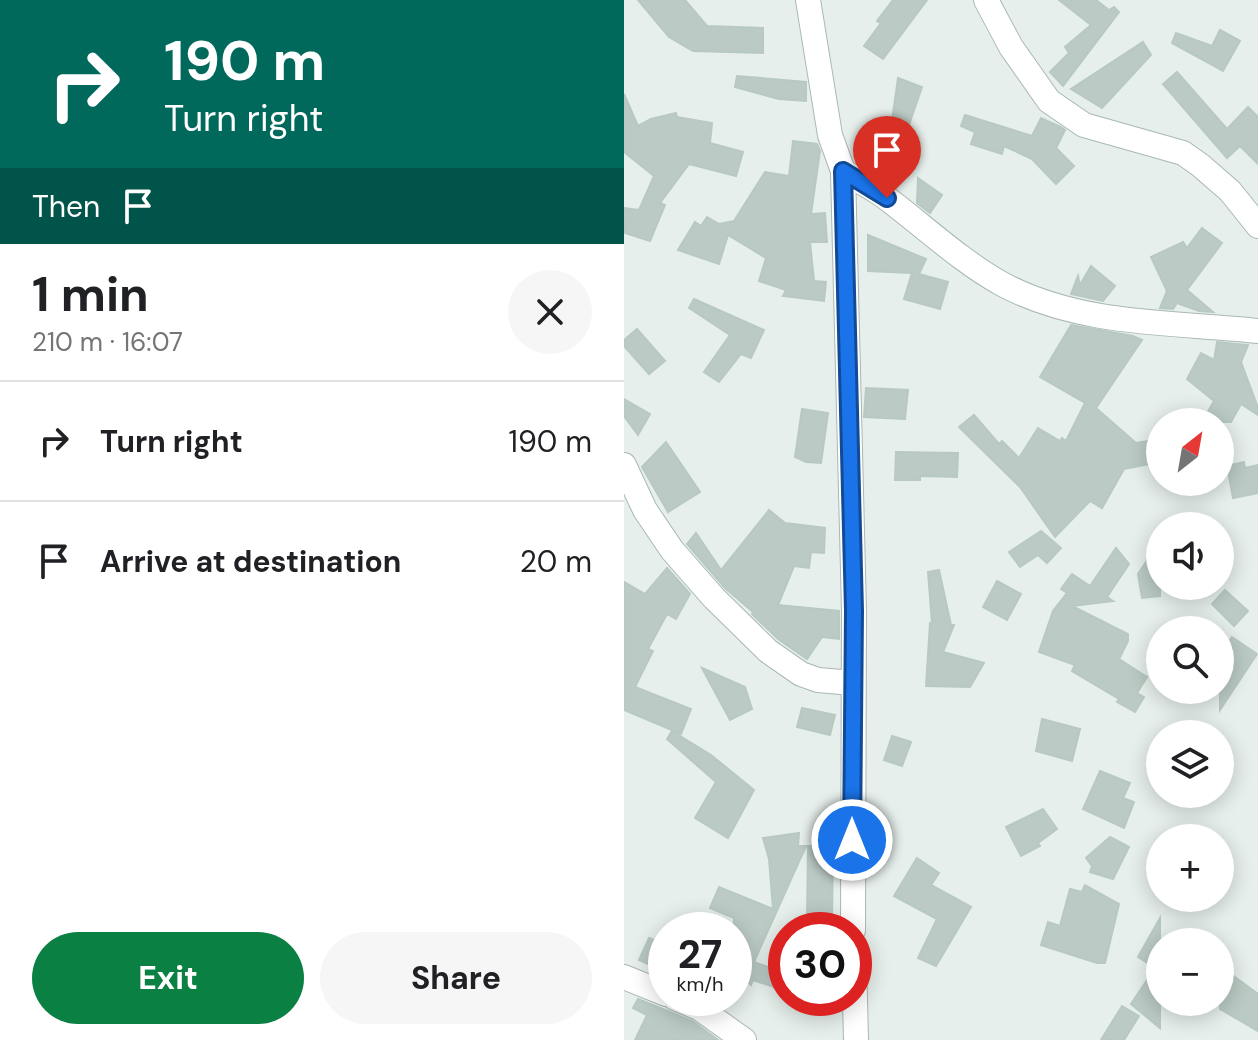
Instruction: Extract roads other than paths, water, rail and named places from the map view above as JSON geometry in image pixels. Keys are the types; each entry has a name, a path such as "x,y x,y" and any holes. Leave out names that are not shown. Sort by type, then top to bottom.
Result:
{"street":[{"path":"808,0 830,135 843,171 854,611 853,912"},
{"path":"986,0 1011,47 1049,101 1084,125 1183,153 1230,191 1258,226"},
{"path":"843,171 887,198 943,245 1003,284 1054,304 1128,322 1195,324 1258,331"},
{"path":"624,465 645,510 672,550 714,598 768,651 801,674 818,680 853,683"},
{"path":"624,977 648,987"},
{"path":"710,1016 744,1040"},
{"path":"855,1016 856,1040"}]}
